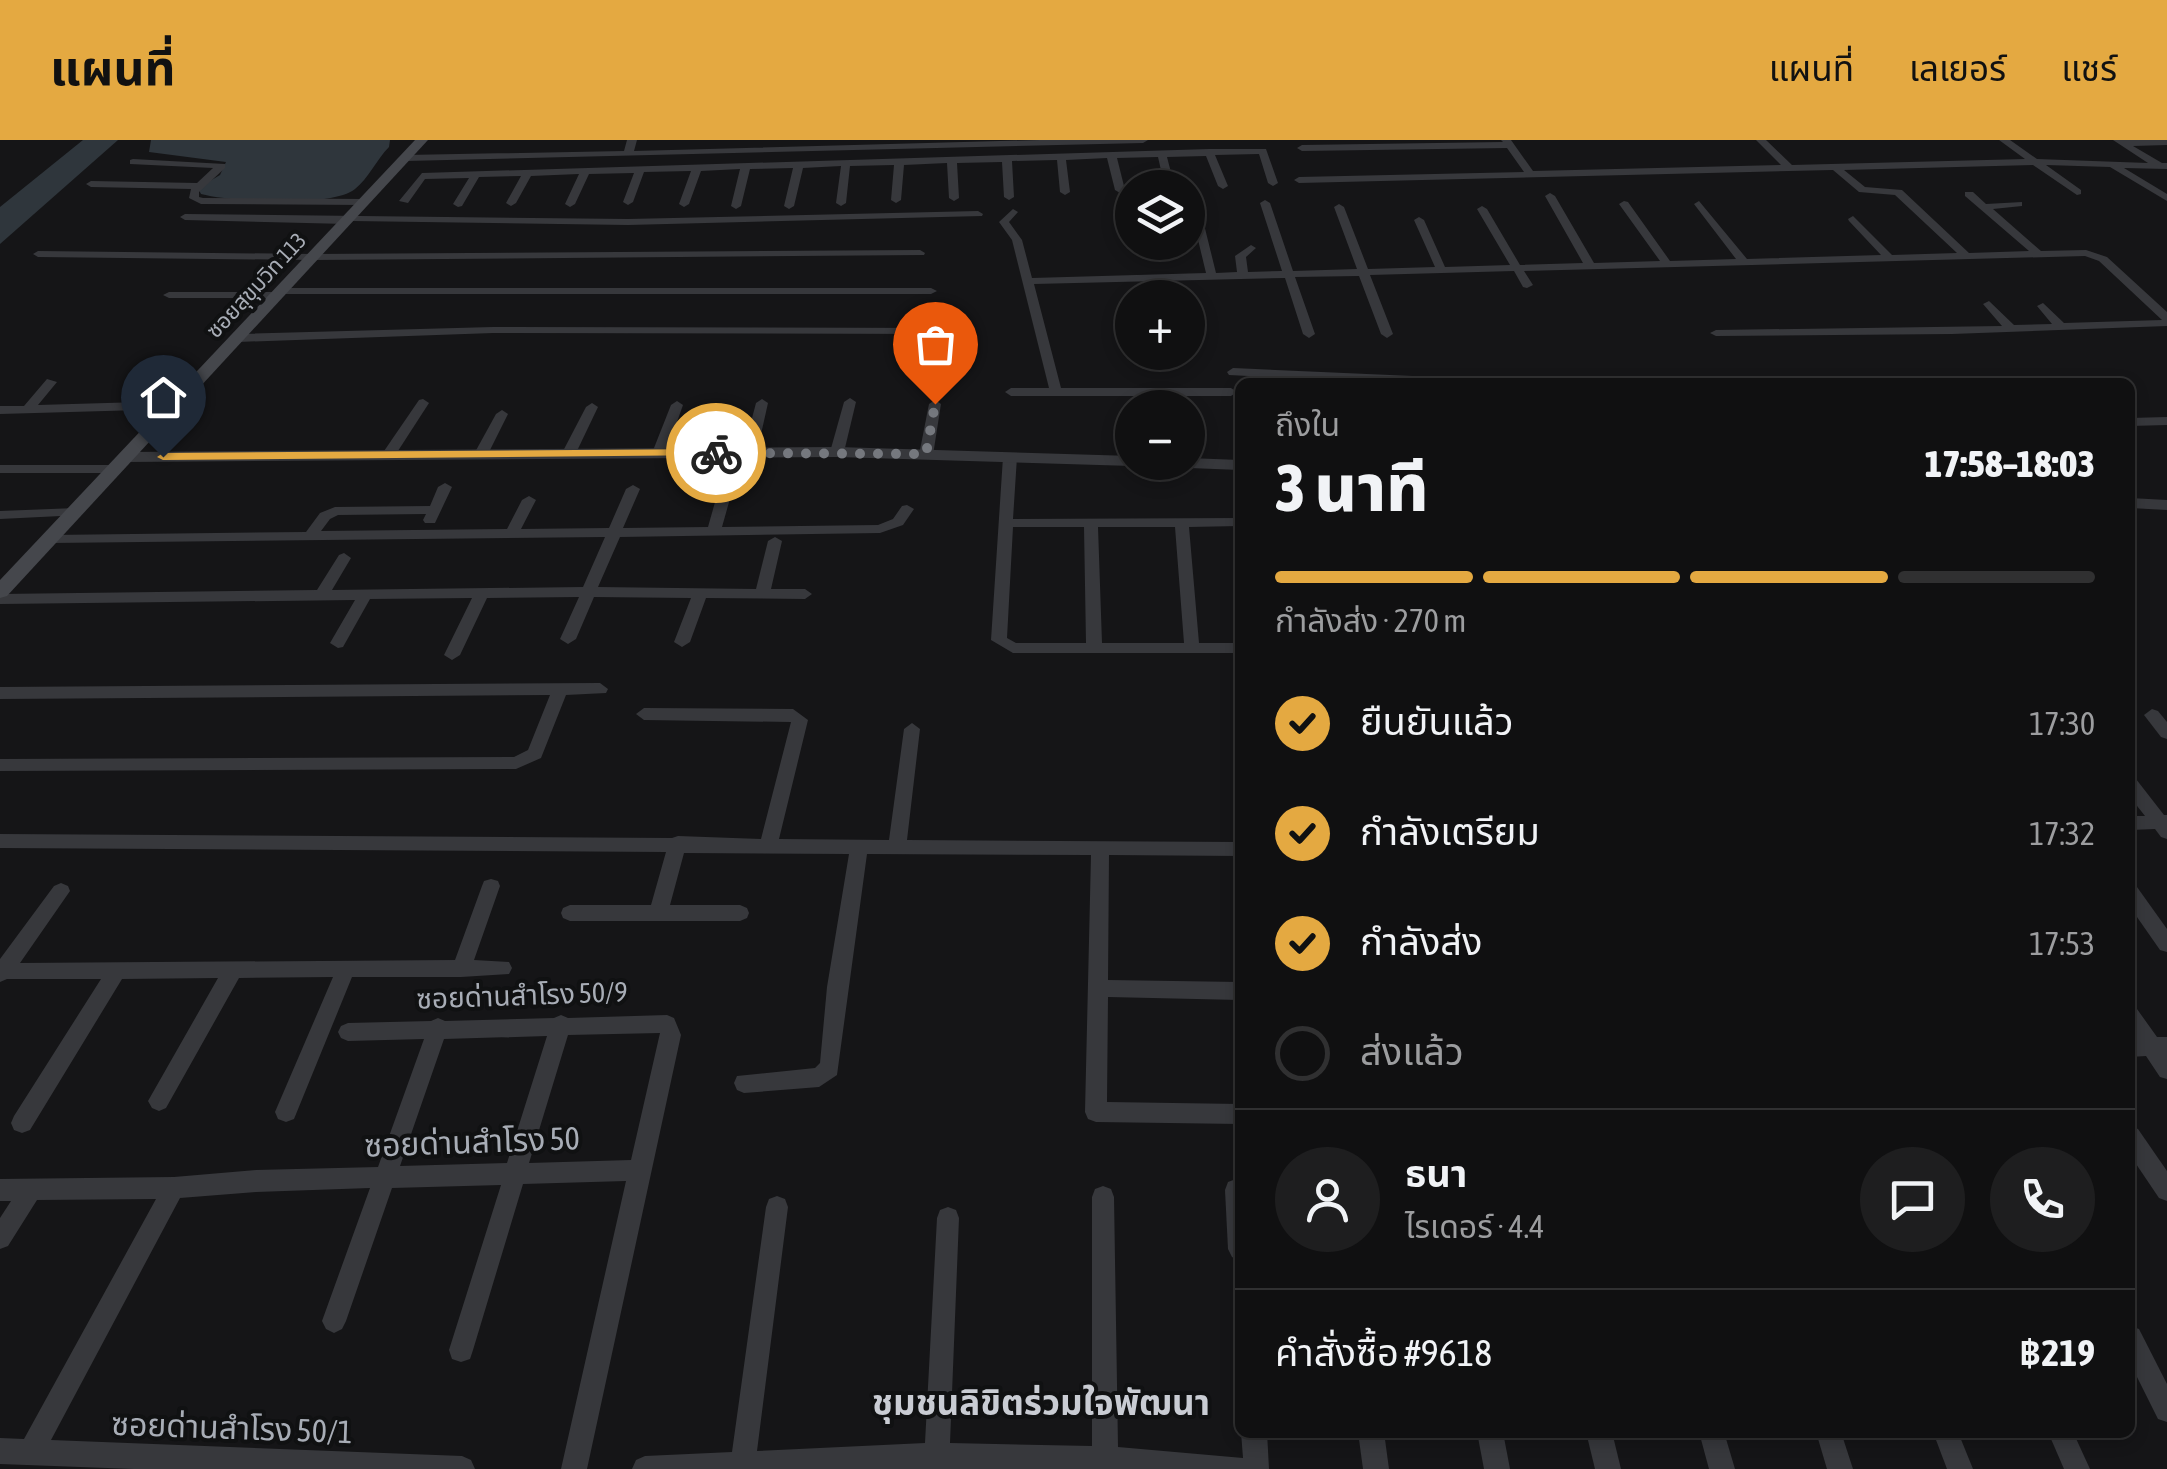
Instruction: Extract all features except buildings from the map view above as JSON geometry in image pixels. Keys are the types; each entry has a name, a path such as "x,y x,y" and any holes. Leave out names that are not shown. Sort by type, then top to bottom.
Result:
{"main road":[{"name":"ซอยสุขุมวิท 113","path":"0,595 414,149"}],"street":[{"path":"458,204 476,156 489,140"},
{"path":"531,156 540,140"},
{"path":"577,155 584,140"},
{"path":"628,154 632,140"},
{"path":"671,153 676,140"},
{"path":"720,152 723,140"},
{"path":"414,149 476,156 531,156 720,152 766,145 1138,140"},
{"path":"1761,140 1789,168"},
{"path":"2004,140 2077,192"},
{"path":"1315,180 1300,144 1508,142 1532,175"},
{"path":"2120,142 2167,142"},
{"path":"2120,142 2164,166"},
{"path":"896,200 905,143"},
{"path":"404,200 422,176 1262,151 1273,184"},
{"path":"1209,152 1223,186"},
{"path":"1162,154 1166,170"},
{"path":"1111,156 1115,171"},
{"path":"1061,157 1065,192"},
{"path":"1007,158 1008,197"},
{"path":"952,161 954,198"},
{"path":"133,162 222,166 193,195 201,201 365,202"},
{"path":"1299,180 1532,175 1630,168 2035,162 2164,166"},
{"path":"841,203 846,163"},
{"path":"789,206 799,164"},
{"path":"2113,165 2167,198"},
{"path":"736,206 746,166"},
{"path":"1875,166 1896,185"},
{"path":"1835,167 1862,190 1898,192 1966,256"},
{"path":"684,204 697,168"},
{"path":"628,202 640,169"},
{"path":"570,204 584,171"},
{"path":"511,203 528,172"},
{"path":"91,184 199,186"},
{"path":"1969,194 2038,254"},
{"path":"1550,196 1592,267"},
{"path":"1264,203 1308,334"},
{"path":"1624,204 1668,265"},
{"path":"1699,204 1745,262"},
{"path":"1984,207 2018,204"},
{"path":"1339,207 1387,334"},
{"path":"1482,209 1526,285"},
{"path":"1013,212 1004,222 1017,240 1030,281 1056,391"},
{"path":"186,217 628,222 978,214"},
{"path":"1853,219 1889,258"},
{"path":"1419,220 1442,270"},
{"path":"1205,248 1212,276"},
{"path":"1243,275 1240,256 1251,248"},
{"path":"38,254 313,257 920,253"},
{"path":"1030,281 2086,253 2104,259 2167,320"},
{"path":"169,295 931,291"},
{"path":"1988,304 2012,328"},
{"path":"2043,306 2060,326"},
{"path":"1716,333 2012,328 2167,320"},
{"path":"238,338 493,330 940,330"},
{"path":"1233,372 1357,378"},
{"path":"29,408 51,382"},
{"path":"1011,392 1232,392"},
{"path":"389,454 423,402"},
{"path":"837,452 850,402"},
{"path":"750,452 762,403"},
{"path":"926,454 935,404"},
{"path":"0,410 176,405"},
{"path":"659,453 678,405"},
{"path":"569,454 592,407"},
{"path":"481,454 502,414"},
{"path":"2135,422 2167,421"},
{"path":"0,469 389,454 837,452 1115,461"},
{"path":"1010,458 999,640 1013,648 1235,648"},
{"path":"1205,464 1235,465"},
{"path":"423,534 445,487"},
{"path":"714,530 726,488"},
{"path":"568,639 632,489"},
{"path":"514,531 529,500"},
{"path":"2135,504 2167,505"},
{"path":"311,535 325,516 335,511 435,510"},
{"path":"51,538 880,529 898,522 908,510"},
{"path":"0,514 76,512"},
{"path":"1005,522 1235,522"},
{"path":"1182,522 1192,648"},
{"path":"1090,523 1094,648"},
{"path":"762,594 775,541"},
{"path":"320,597 344,558"},
{"path":"682,642 700,593"},
{"path":"0,595 805,594"},
{"path":"452,656 481,596"},
{"path":"338,644 364,597"},
{"path":"0,693 600,689"},
{"path":"0,765 516,763 535,754 560,690"},
{"path":"644,714 794,715 800,720 769,844"},
{"path":"2152,715 2167,734"},
{"path":"896,846 912,729"},
{"path":"2135,790 2165,825"},
{"path":"2135,824 2165,825"},
{"path":"0,841 1235,848"},
{"path":"658,913 678,843"},
{"path":"744,1083 819,1077 830,1068 837,987 859,845"},
{"path":"1100,846 1096,1112 1235,1114"},
{"path":"461,969 491,886"},
{"path":"1,972 62,891"},
{"path":"2135,899 2167,944"},
{"path":"570,914 740,913"},
{"path":"1,972 502,968"},
{"path":"159,1101 233,970"},
{"path":"286,1112 345,971"},
{"path":"22,1123 116,972"},
{"path":"1098,988 1235,991"},
{"name":"ซอยด่านสำโรง 50/9","path":"348,1032 659,1021 670,1028 640,1170"},
{"path":"2135,1023 2167,1070"},
{"path":"461,1350 561,1024"},
{"path":"334,1321 438,1027"},
{"path":"2135,1143 2167,1190"},
{"path":"574,1469 640,1170"},
{"name":"ซอยด่านสำโรง 50","path":"0,1190 174,1188 640,1170"},
{"path":"30,1454 174,1188"},
{"path":"0,1238 31,1190"},
{"path":"1102,1196 1105,1464"},
{"path":"743,1464 777,1208"},
{"path":"936,1455 948,1218"},
{"path":"2135,1348 2167,1410"},
{"path":"1254,1438 1256,1469"},
{"path":"1372,1438 1376,1469"},
{"path":"1491,1438 1498,1469"},
{"path":"1600,1438 1608,1469"},
{"path":"1713,1438 1722,1469"},
{"path":"1830,1438 1840,1469"},
{"path":"1947,1438 1960,1469"},
{"path":"2063,1438 2077,1469"},
{"name":"ซอยด่านสำโรง 50/1","path":"0,1452 462,1469"},
{"path":"645,1469 936,1455 994,1462 1238,1469"}],"shaded area":[{"path":"83,140 118,140 0,244 0,207"},
{"path":"151,140 390,140 389,147 355,189 325,199 280,202 201,194 198,188 220,175 226,162 149,152"}],"way so far":[{"path":"716,453 926,454 935,404"}],"district":[{"name":"ชุมชนลิขิตร่วมใจพัฒนา","path":"1041,1403"}],"route":[{"path":"163,457 716,453"}]}
